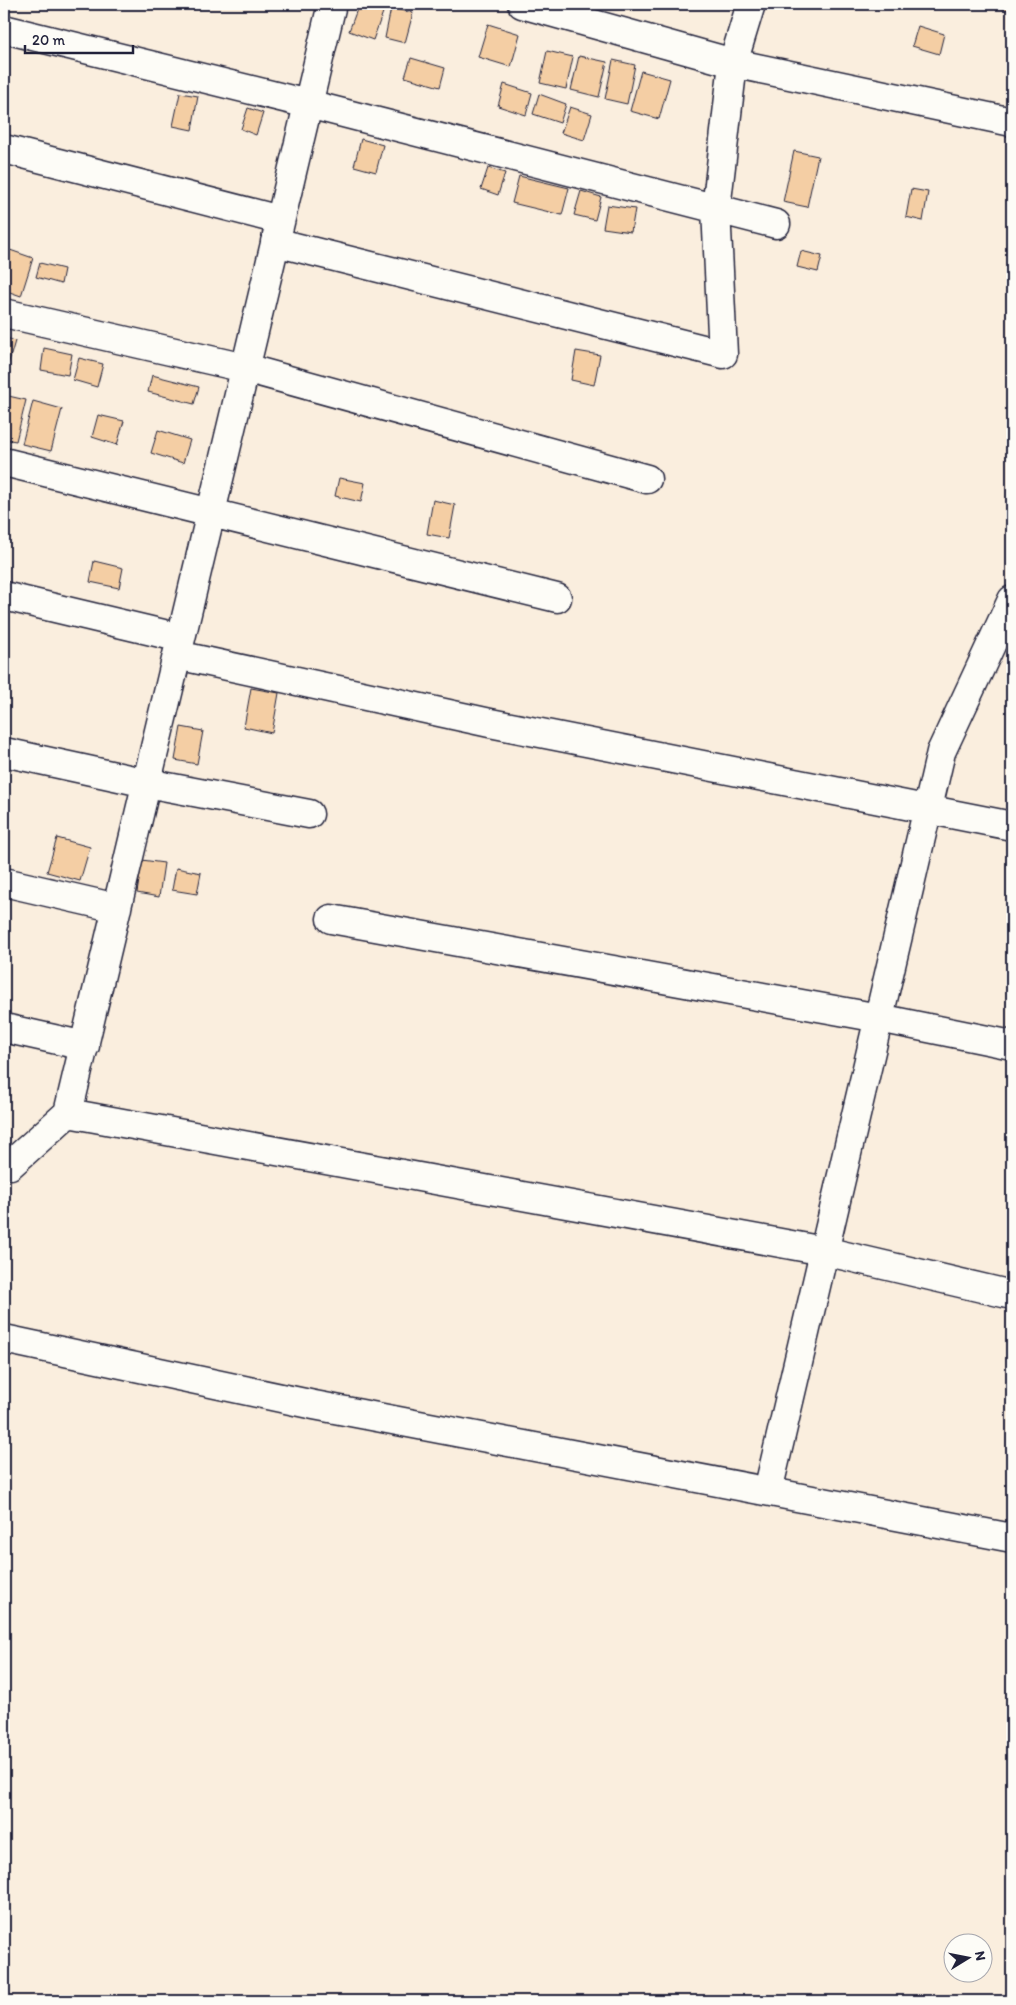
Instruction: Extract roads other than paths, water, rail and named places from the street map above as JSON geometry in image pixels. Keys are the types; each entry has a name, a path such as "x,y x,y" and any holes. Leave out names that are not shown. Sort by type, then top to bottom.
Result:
{"street":[{"path":"4,1164 10,1165 68,1113 332,4"},
{"path":"522,4 733,63 1012,122"},
{"path":"4,148 278,231 724,354 716,209 733,63 751,4"},
{"path":"4,29 308,104 776,224"},
{"path":"4,312 245,368 647,479"},
{"path":"4,462 557,598"},
{"path":"4,596 179,647 490,723 1012,826"},
{"path":"768,1491 941,752 1012,600"},
{"path":"4,752 146,783 309,814"},
{"path":"4,882 117,908"},
{"path":"331,919 879,1018 1012,1045"},
{"path":"4,1028 85,1046"},
{"path":"68,1113 824,1251 1012,1295"},
{"path":"4,1339 314,1404 1012,1538"}]}
